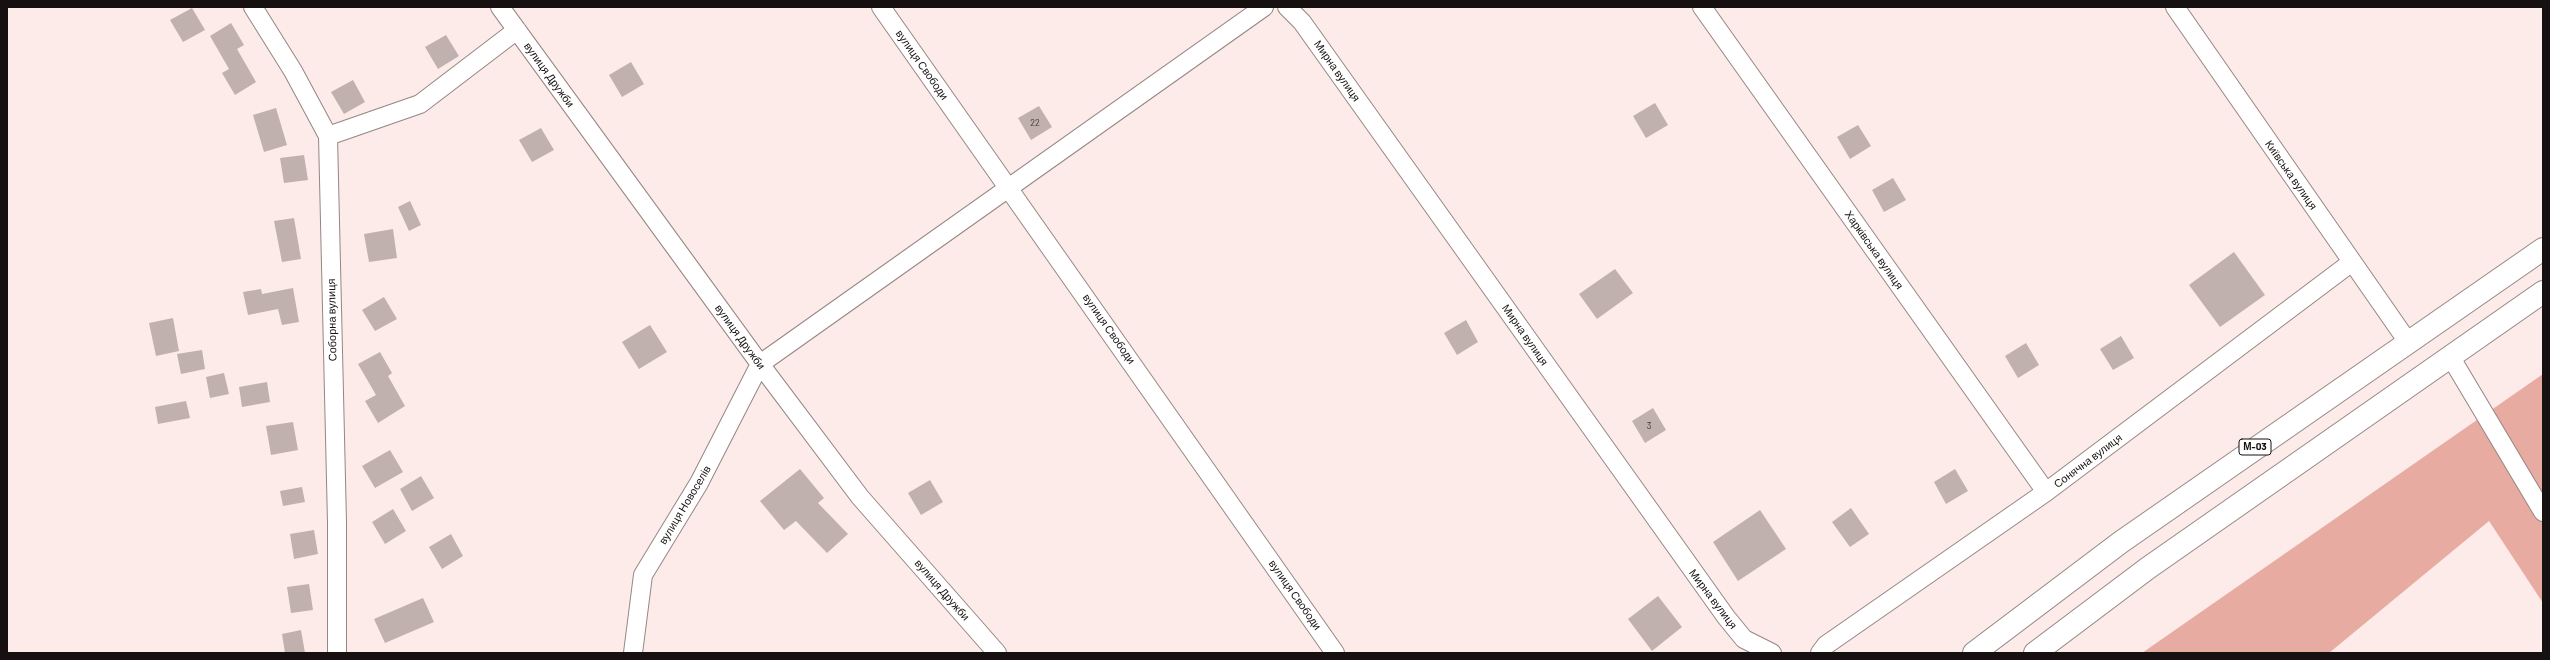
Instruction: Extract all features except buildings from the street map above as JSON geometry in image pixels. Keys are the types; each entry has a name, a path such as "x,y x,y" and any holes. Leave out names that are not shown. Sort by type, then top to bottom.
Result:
{"highway":[{"name":"М-03","path":"1974,653 2121,542 2543,249"},
{"path":"2035,653 2148,568 2543,292"}],"street":[{"name":"Соборна вулиця","path":"253,7 293,71 328,136 336,515 337,653"},
{"name":"вулиця Дружби","path":"500,7 760,364 860,498 997,653"},
{"name":"вулиця Свободи","path":"880,7 1336,653"},
{"path":"760,364 1264,7"},
{"name":"Мирна вулиця","path":"1287,7 1302,22 1726,617 1744,639 1772,653"},
{"name":"Харківська вулиця","path":"1702,7 2046,492"},
{"name":"Київська вулиця","path":"2175,7 2408,342"},
{"path":"328,136 420,104 517,30"},
{"name":"Сонячна вулиця","path":"1823,649 2046,492 2352,262"},
{"path":"2450,356 2543,512"},
{"name":"вулиця Новоселів","path":"633,653 643,575 699,483 760,364"},
{"path":"1808,653 1823,649"}],"shaded area":[{"path":"2543,374 2543,603 2489,521 2329,653 2142,653"}]}
